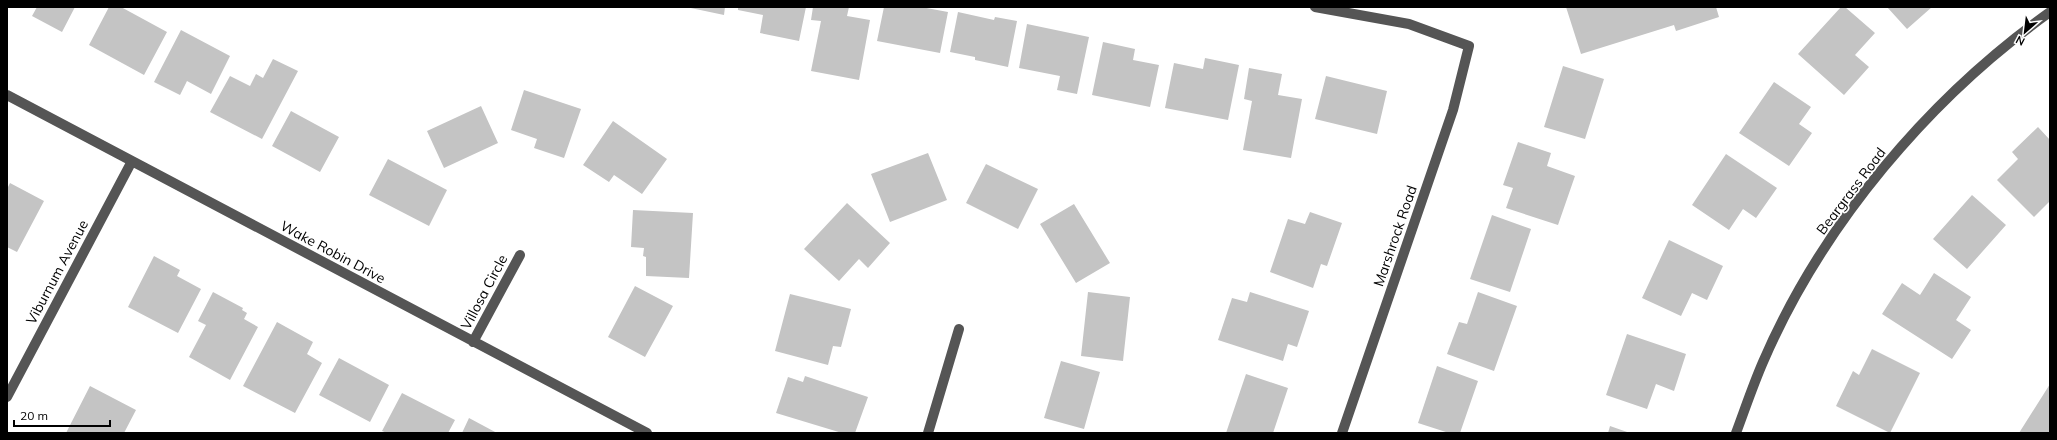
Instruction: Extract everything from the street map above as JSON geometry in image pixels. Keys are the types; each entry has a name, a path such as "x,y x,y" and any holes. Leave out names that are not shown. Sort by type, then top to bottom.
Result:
{"street":[{"name":"Marshrock Road","path":"1315,7 1409,24 1469,46 1453,110 1342,433"},
{"name":"Beargrass Road","path":"1736,433 1764,361 1786,316 1815,264 1848,213 1884,166 1925,121 1965,81 2050,12"},
{"name":"Wake Robin Drive","path":"7,95 647,433"},
{"name":"Viburnum Avenue","path":"7,397 132,161"},
{"name":"Villosa Circle","path":"473,342 520,254"},
{"path":"928,433 959,329"}],"building":[{"path":"37,7 75,7 62,32 32,16"},
{"path":"109,7 121,7 167,32 144,75 89,45"},
{"path":"686,7 725,7 724,15"},
{"path":"738,7 806,7 799,41 760,33 763,15 738,10"},
{"path":"813,7 849,7 847,16 870,20 859,80 811,71 821,21 811,20"},
{"path":"884,7 921,7 948,12 940,53 877,41"},
{"path":"1566,7 1716,7 1719,17 1676,31 1674,25 1581,54"},
{"path":"1841,7 1845,7 1875,33 1855,55 1869,67 1844,95 1798,54"},
{"path":"1887,7 1932,7 1907,29"},
{"path":"958,12 994,20 995,17 1017,21 1008,67 975,60 975,57 950,52"},
{"path":"1027,24 1089,37 1077,94 1057,90 1060,76 1019,68"},
{"path":"181,30 230,56 211,94 187,81 180,95 154,82"},
{"path":"1103,42 1135,49 1133,60 1159,65 1150,107 1092,95"},
{"path":"1205,58 1239,65 1228,120 1165,108 1174,63 1203,69"},
{"path":"273,59 298,71 262,139 210,112 230,76 250,86 256,74 263,78"},
{"path":"1563,66 1604,79 1585,139 1544,127"},
{"path":"1249,68 1282,74 1278,95 1302,99 1291,158 1243,150 1252,101 1244,99"},
{"path":"1326,76 1387,91 1377,134 1315,119"},
{"path":"1774,82 1811,107 1799,124 1812,133 1789,166 1739,133"},
{"path":"524,90 581,109 564,158 534,148 537,139 511,130"},
{"path":"481,106 498,143 444,168 427,131"},
{"path":"291,111 339,137 320,172 272,146"},
{"path":"613,121 667,159 642,194 614,175 609,182 583,165"},
{"path":"2038,127 2050,140 2050,201 2034,217 1997,180 2018,159 2012,152"},
{"path":"1518,142 1551,153 1547,166 1575,176 1558,225 1506,208 1513,188 1503,185"},
{"path":"928,153 947,200 890,222 871,174"},
{"path":"1726,154 1777,188 1756,218 1743,209 1729,230 1692,205"},
{"path":"388,159 447,190 429,226 369,195"},
{"path":"986,164 1038,189 1018,229 966,203"},
{"path":"10,183 44,201 17,252 7,247 7,189"},
{"path":"1972,195 2006,225 1967,269 1933,239"},
{"path":"847,203 890,243 868,268 859,259 839,281 804,249"},
{"path":"1074,204 1110,263 1076,283 1040,224"},
{"path":"633,210 693,213 689,278 646,276 646,257 643,256 644,248 631,247"},
{"path":"1310,212 1342,223 1327,266 1321,264 1313,288 1270,272 1288,219 1305,224"},
{"path":"1492,215 1531,229 1510,292 1470,279"},
{"path":"1669,240 1723,266 1707,300 1692,293 1681,316 1642,298"},
{"path":"154,256 180,270 177,276 201,289 178,333 128,307"},
{"path":"1934,273 1971,297 1956,320 1971,330 1952,359 1882,314 1902,283 1920,295"},
{"path":"635,286 673,306 645,357 608,337"},
{"path":"213,292 243,308 242,310 247,313 244,319 258,327 230,380 189,357 206,325 198,321"},
{"path":"1088,292 1130,297 1123,361 1081,356"},
{"path":"1250,292 1309,311 1297,347 1288,344 1283,361 1218,340 1232,298 1247,302"},
{"path":"1478,292 1517,306 1494,371 1447,354 1459,322 1467,324"},
{"path":"790,294 851,309 841,347 833,346 828,365 775,351"},
{"path":"277,322 313,342 307,354 322,363 295,413 243,386"},
{"path":"1627,334 1686,354 1674,391 1656,384 1647,409 1606,395"},
{"path":"1872,349 1920,373 1890,433 1836,406 1853,371 1859,375"},
{"path":"339,358 389,385 370,422 319,395"},
{"path":"1061,361 1100,372 1084,429 1044,418"},
{"path":"1437,366 1478,381 1460,433 1449,433 1418,423"},
{"path":"1246,374 1288,388 1273,433 1226,433"},
{"path":"805,376 868,397 855,433 842,433 776,413 788,377 803,382"},
{"path":"2050,384 2050,433 2019,433"},
{"path":"90,386 136,410 124,433 66,433"},
{"path":"402,393 455,420 448,433 387,433 382,431"},
{"path":"469,418 497,433 462,433"},
{"path":"1610,426 1630,433 1608,433"}]}
